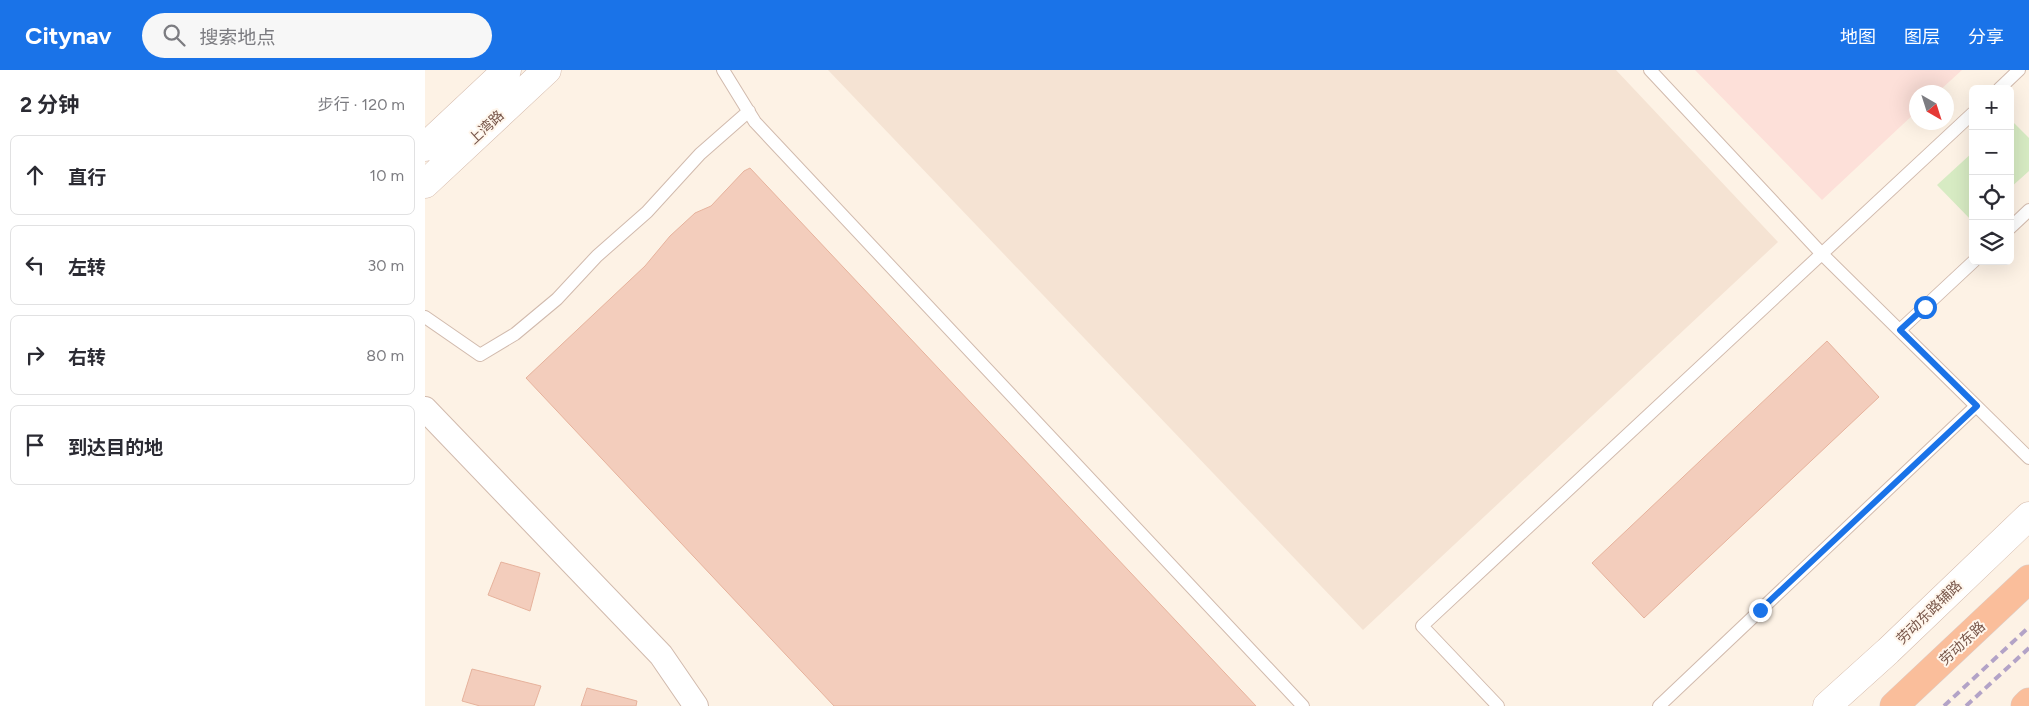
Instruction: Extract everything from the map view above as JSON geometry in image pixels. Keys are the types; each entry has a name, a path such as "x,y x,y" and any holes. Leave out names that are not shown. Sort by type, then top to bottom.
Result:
{"highway":[{"name":"劳动东路","path":"1894,706 2029,579"},
{"path":"2025,706 2029,702"}],"main road":[{"name":"上湾路","path":"425,147 507,70"},
{"name":"上湾路","path":"425,184 547,70"},
{"name":"劳动东路辅路","path":"1827,706 1889,651 2029,516"}],"street":[{"path":"425,409 661,655 696,706"}],"lane":[{"path":"723,70 755,122 1303,706"},
{"path":"1650,70 1822,254 2029,458"},
{"path":"2003,85 2019,70"},
{"path":"425,317 480,354 515,334 557,299 597,256 647,212 700,154 749,111"},
{"path":"1498,706 1422,626 1969,117"},
{"path":"2014,224 2029,210"},
{"path":"1900,330 1970,265"},
{"path":"1659,706 1977,406"}],"shaded area":[{"path":"828,70 1616,70 1778,242 1363,630"},
{"path":"1695,70 1962,70 1946,85 1909,85 1909,119 1822,200"}],"green space":[{"path":"2014,123 2029,138 2029,171 2014,184"},
{"path":"1969,156 1969,218 1937,185"}],"building":[{"path":"750,168 1256,706 834,706 526,378 645,266 670,236 695,213 711,206 744,171"},
{"path":"1827,341 1879,397 1644,618 1592,563"},
{"path":"501,562 540,573 530,611 488,595"},
{"path":"472,669 541,686 534,706 480,706 462,701"},
{"path":"587,688 637,701 636,706 581,706"}],"railway":[{"path":"1944,706 2029,627"},
{"path":"1966,706 2029,648"}],"route":[{"path":"1760,610 1977,406 1900,330 1925,307"}]}
